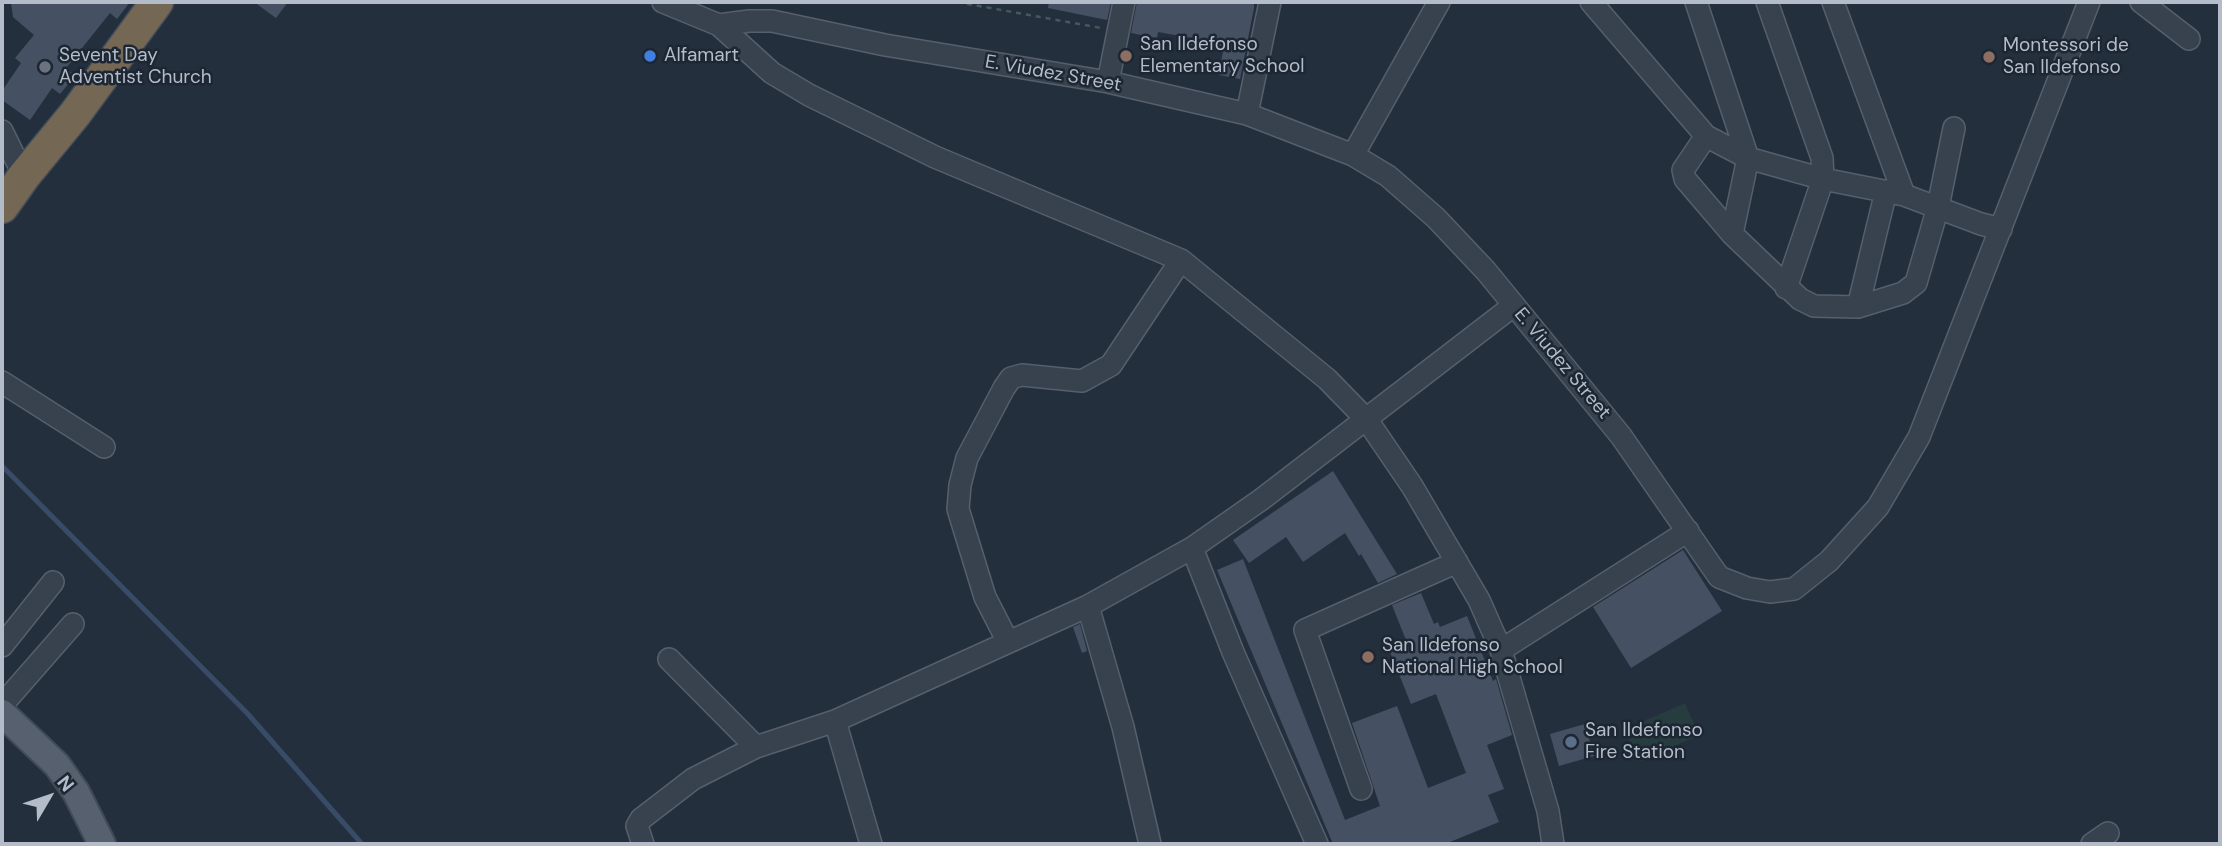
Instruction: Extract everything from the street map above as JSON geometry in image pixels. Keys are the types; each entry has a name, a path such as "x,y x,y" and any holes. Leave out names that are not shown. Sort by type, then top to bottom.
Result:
{"highway":[{"path":"2,207 75,114 157,2"}],"main road":[{"path":"2,713 58,765 76,792 102,844"}],"street":[{"name":"E. Viudez Street","path":"663,2 719,25 772,21 886,45 1108,82 1247,114 1353,155 1388,176 1436,218 1486,271 1621,436 1719,577 1747,588 1770,592 1794,589 1829,561 1878,507 1919,437 2089,2"},
{"path":"1108,82 1125,2"},
{"path":"1247,114 1270,2"},
{"path":"1353,155 1439,2"},
{"path":"1591,2 1706,136 1748,158 1823,179 1895,193 2001,229"},
{"path":"1696,2 1748,158 1732,234"},
{"path":"1766,2 1822,158 1823,179 1786,288"},
{"path":"1833,2 1895,193 1858,307"},
{"path":"2141,2 2189,39"},
{"path":"719,25 772,73 809,96 935,157 1181,260 1327,379 1367,420 1412,486 1479,600 1502,650 1548,811 1553,844"},
{"path":"1706,136 1684,170 1685,179 1732,234 1800,299 1814,306 1858,307 1903,293 1916,283 1938,206 1954,128"},
{"path":"2,131 24,176"},
{"path":"1008,642 985,597 957,509 967,458 1011,378 1022,374 1082,382 1111,365 1181,260"},
{"path":"643,844 637,826 650,810 693,779 757,747 835,722 1088,606 1192,548 1367,420 1513,306"},
{"path":"2,382 104,446"},
{"path":"1502,650 1688,531"},
{"path":"1192,548 1233,652 1317,844"},
{"path":"1361,789 1306,630 1457,562"},
{"path":"2,646 53,582"},
{"path":"1088,606 1123,727 1150,844"},
{"path":"2,705 73,624"},
{"path":"669,659 757,747"},
{"path":"835,722 871,844"}],"path":[{"path":"957,2 1118,32"}],"green space":[{"path":"1685,703 1699,735 1639,762 1624,730"}],"building":[{"path":"11,2 130,2 117,19 110,13 66,68 75,76 60,94 52,88 30,120 2,100 2,91 21,63 15,58 34,35 13,17"},
{"path":"254,2 288,2 276,18"},
{"path":"1049,2 1111,2 1107,20 1048,8"},
{"path":"1137,2 1254,2 1240,79 1219,75 1223,51 1191,45 1192,38 1158,32 1157,38 1131,33"},
{"path":"1333,471 1397,574 1378,583 1345,533 1303,562 1286,537 1249,563 1233,540"},
{"path":"1683,550 1722,611 1631,668 1593,607"},
{"path":"1243,559 1345,820 1380,806 1352,723 1397,706 1428,788 1466,773 1436,694 1411,704 1390,652 1408,645 1392,605 1421,593 1434,624 1438,622 1440,627 1467,616 1493,681 1496,679 1512,735 1487,745 1504,789 1488,795 1499,822 1445,844 1333,844 1217,570"},
{"path":"1080,624 1087,651 1082,653 1073,627"},
{"name":"San Ildefonso Fire Station","path":"1585,724 1594,756 1559,766 1550,734"}],"waterway":[{"path":"2,466 247,713 362,844"}],"place":[{"name":"Alfamart","path":"650,56"},
{"name":"San Ildefonso Elementary School","path":"1126,56"},
{"name":"Montessori de San Ildefonso","path":"1989,57"},
{"name":"Sevent Day Adventist Church","path":"45,67"},
{"name":"San Ildefonso National High School","path":"1368,657"},
{"name":"San Ildefonso Fire Station","path":"1571,742"}]}
